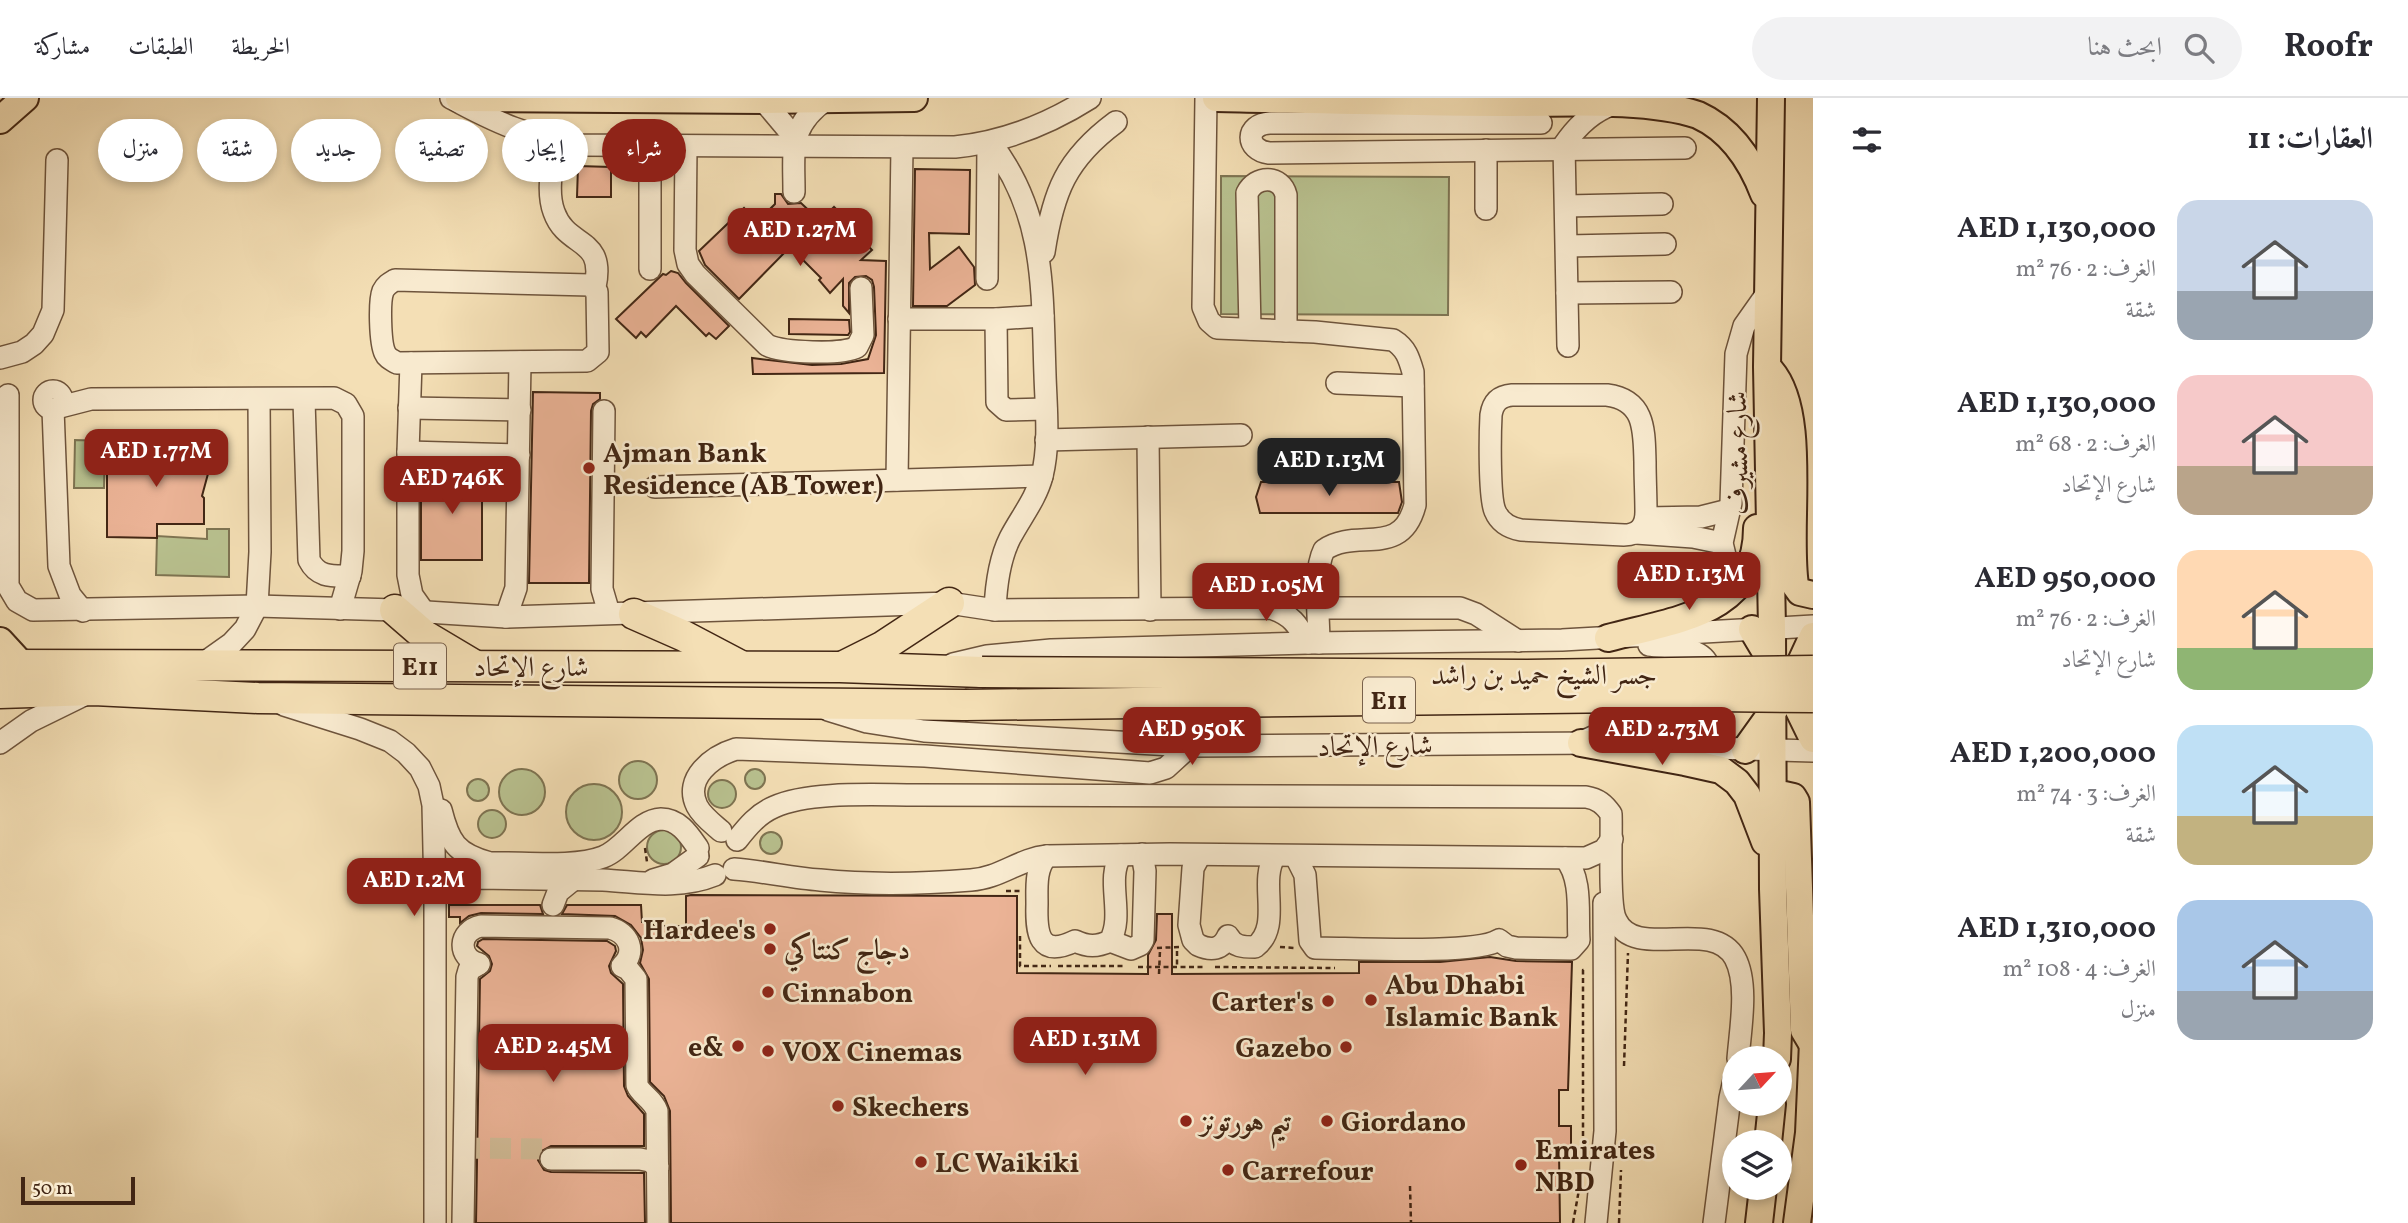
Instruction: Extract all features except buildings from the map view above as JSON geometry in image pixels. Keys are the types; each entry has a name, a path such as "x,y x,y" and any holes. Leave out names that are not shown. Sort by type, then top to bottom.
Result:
{"highway":[{"path":"840,667 882,647 949,603"},
{"path":"395,610 425,636 475,666"},
{"path":"621,614 684,636 744,668"},
{"name":"شارع الإتحاد","path":"11,665 840,667 982,672"},
{"name":"جسر الشيخ حميد بن راشد","path":"982,672 1528,675 1801,684"},
{"name":"جسر الشيخ حميد بن راشد","path":"965,705 1801,684"},
{"name":"شارع الإتحاد","path":"0,693 94,690 258,698 965,705"}],"main road":[{"path":"0,120 25,98"},
{"path":"459,98 914,98"},
{"path":"1216,98 1508,103 1626,102 1676,107 1699,115 1720,128 1738,145 1752,165 1768,202"},
{"name":"شارع مشيرف","path":"1762,629 1770,98"},
{"path":"1608,638 1704,610 1729,597 1751,568 1757,540 1758,405 1767,367"},
{"path":"1767,367 1778,379 1785,395 1791,427 1795,585 1800,592 1813,595"},
{"path":"1762,629 1772,664 1773,888 1777,1046"},
{"path":"1762,629 1801,684 1813,715"},
{"path":"1772,750 1780,724 1801,684 1813,636"},
{"path":"0,641 11,665"},
{"path":"1772,664 1801,684 1813,739"},
{"path":"1745,750 1801,684"},
{"path":"1581,743 1704,766 1721,771 1737,782 1747,795 1763,831 1773,888"},
{"path":"1772,808 1784,796 1793,797 1796,802 1804,1030 1813,1044 1809,1133 1797,1222"},
{"path":"1759,1223 1762,1200"}],"street":[{"path":"451,98 502,124"},
{"path":"686,146 795,142 955,148 1017,134 1069,111 1090,98"},
{"path":"1206,98 1203,307 1209,321 1217,328 1392,340 1401,345 1413,372 1415,505 1412,517 1396,535 1338,543 1324,550 1320,557 1319,608 1313,643"},
{"path":"794,192 795,142 807,116 827,99"},
{"path":"763,100 795,142"},
{"path":"1568,346 1564,147 1578,126 1597,111 1626,102"},
{"path":"1508,103 1541,123 1564,147"},
{"path":"1041,272 1047,227 1060,186 1084,150 1116,122"},
{"path":"1541,123 1261,123 1253,129 1251,137 1253,146 1260,152 1269,153 1564,147 1685,148"},
{"path":"1011,173 1017,134"},
{"path":"989,142 1011,173 1031,220 1041,272 1046,409 1042,475 1034,498 1009,540 1001,562 995,610"},
{"path":"987,279 989,142"},
{"path":"897,480 902,147"},
{"path":"1486,150 1486,209"},
{"path":"0,358 22,352 33,344 43,334 53,310 57,160"},
{"path":"1250,329 1247,193 1254,183 1260,180 1276,181 1281,184 1286,195 1286,331"},
{"path":"552,182 554,212 565,230 595,257 598,271 595,287 598,297 599,345 594,358 587,361 397,363 389,359 384,352 382,295 384,289 396,280 595,287"},
{"path":"650,182 650,269"},
{"path":"686,182 685,250 688,264 695,275 761,340 781,350 852,350 858,347 863,335 861,288"},
{"path":"1566,206 1662,204"},
{"path":"1567,246 1665,244"},
{"path":"1567,293 1671,292"},
{"path":"1739,586 1728,568 1722,542 1729,510 1737,344 1744,326 1768,292"},
{"path":"899,319 1043,316"},
{"path":"996,319 997,402 1006,410 1046,409"},
{"path":"506,617 516,588 520,362"},
{"path":"411,363 408,575 412,595 424,612"},
{"path":"1337,383 1413,386"},
{"path":"1641,525 1643,425 1630,404 1607,395 1513,395 1500,398 1495,403 1491,422 1493,504 1501,521 1514,529 1624,535 1641,525 1701,517 1729,510"},
{"path":"348,609 353,551 353,416 340,400 91,399 31,403 4,400 8,586 24,607 83,611 257,606 506,617 949,603 995,610 1270,608 1290,617 1313,643"},
{"path":"201,665 245,629 257,606 260,552 259,399"},
{"path":"304,400 309,560 312,567 326,576 350,578"},
{"path":"53,402 60,566 70,595 83,611"},
{"path":"410,408 520,410"},
{"path":"604,411 602,589 621,614"},
{"path":"1046,440 1241,435"},
{"path":"1148,437 1150,610"},
{"path":"408,453 519,455"},
{"path":"655,487 1042,475"},
{"path":"1641,525 1722,542"},
{"path":"42,610 53,589 60,566"},
{"path":"1319,608 1460,608 1476,614 1518,641"},
{"name":"شارع الإتحاد","path":"936,671 958,662 1014,652 1313,643 1518,641 1813,626"},
{"path":"1581,743 1595,736 1699,729 1707,722 1709,667 1701,655 1608,638"},
{"path":"0,743 43,715 94,690"},
{"path":"258,698 360,729 390,741 420,768 439,803 447,834 454,844 475,859 490,863 590,861 618,849 649,822 663,819 676,823 686,832 707,871 772,872 833,881 958,881 993,877 1031,859 1047,856 1131,854 1575,858 1604,850 1612,839"},
{"name":"شارع الإتحاد","path":"815,705 867,722 924,732 1190,746 1581,743 1813,751"},
{"path":"435,894 455,883 477,878 680,884 725,872 738,864 742,852 729,835 697,807 695,781 711,760 736,749 925,756 1150,773 1166,768 1190,746"},
{"path":"429,786 433,805 435,894 435,1223"},
{"path":"644,882 673,874 698,852 706,835 729,835 760,815 790,802 831,797 915,794 1586,797 1605,805 1611,814 1613,914 1623,930 1642,939"},
{"path":"1047,856 1042,861 1038,875 1037,933 1041,941 1058,948 1074,941 1099,946 1110,940 1117,923 1115,870 1131,854"},
{"path":"1110,940 1131,949 1140,945 1143,940 1145,871 1131,854"},
{"path":"1200,855 1193,868 1190,933 1198,945 1214,949 1222,945 1228,936 1238,946 1255,947 1265,937 1269,867 1285,856"},
{"path":"1285,856 1304,875 1308,933 1315,948 1453,948 1490,945 1499,940 1516,948 1571,949 1579,940 1573,870 1575,858"},
{"path":"1575,858 1599,872 1604,886 1605,1131 1596,1223"},
{"path":"534,879 549,905 558,892 574,880"},
{"path":"463,1219 467,977 469,970 479,964 468,959 463,947 466,935 475,928 597,927 616,929 626,937 630,949 622,966 636,979 636,1081 638,1088 653,1102 657,1111 657,1223"},
{"path":"1604,969 1622,946 1642,939 1714,941 1726,948 1735,959 1741,990 1739,1046"},
{"path":"435,1068 442,1080 459,1095 435,1123"},
{"path":"1714,1223 1728,1116"},
{"path":"435,1123 447,1131 459,1147 435,1168"},
{"path":"657,1140 648,1147 637,1150 552,1154 640,1159 650,1161 657,1167"},
{"path":"435,1198 463,1219"},
{"path":"1724,1223 1727,1200"}],"path":[{"path":"1177,947 1177,967"},
{"path":"1255,947 1315,948"},
{"path":"1410,1186 1411,1223"}],"green space":[{"path":"1221,176 1449,177 1448,315 1221,314"},
{"path":"75,440 105,441 104,488 74,488"},
{"path":"207,529 229,529 229,577 156,575 157,536 207,539"},
{"path":"638,761 651,767 657,780 651,793 638,799 625,793 619,780 625,767"},
{"path":"522,769 538,776 545,792 538,808 522,815 506,808 499,792 506,776"},
{"path":"755,769 762,772 765,779 762,786 755,789 748,786 745,779 748,772"},
{"path":"474,779 482,779 489,786 489,794 482,801 474,801 467,794 467,786"},
{"path":"722,780 732,784 736,794 732,804 722,808 712,804 708,794 712,784"},
{"path":"588,784 600,784 610,788 618,796 622,812 618,828 610,836 600,840 588,840 578,836 570,828 566,818 566,806 570,796 578,788"},
{"path":"492,810 502,814 506,824 502,834 492,838 482,834 478,824 482,814"},
{"path":"664,830 676,835 681,847 676,859 664,864 652,859 647,847 652,835"},
{"path":"771,832 779,835 782,843 779,851 771,854 763,851 760,843 763,835"}],"tunnel":[{"path":"459,1148 552,1149"}],"place":[{"name":"Ajman Bank Residence (AB Tower)","path":"589,468"},
{"name":"Hardee's","path":"770,929"},
{"name":"دجاج كنتاكي","path":"770,949"},
{"name":"Cinnabon","path":"768,992"},
{"name":"Abu Dhabi Islamic Bank","path":"1371,1000"},
{"name":"Carter's","path":"1328,1001"},
{"name":"e&","path":"738,1046"},
{"name":"Gazebo","path":"1346,1047"},
{"name":"VOX Cinemas","path":"768,1051"},
{"name":"Skechers","path":"838,1106"},
{"name":"تيم هورتونز","path":"1186,1121"},
{"name":"Giordano","path":"1327,1121"},
{"name":"LC Waikiki","path":"921,1162"},
{"name":"Emirates NBD","path":"1521,1165"},
{"name":"Carrefour","path":"1228,1170"}]}
